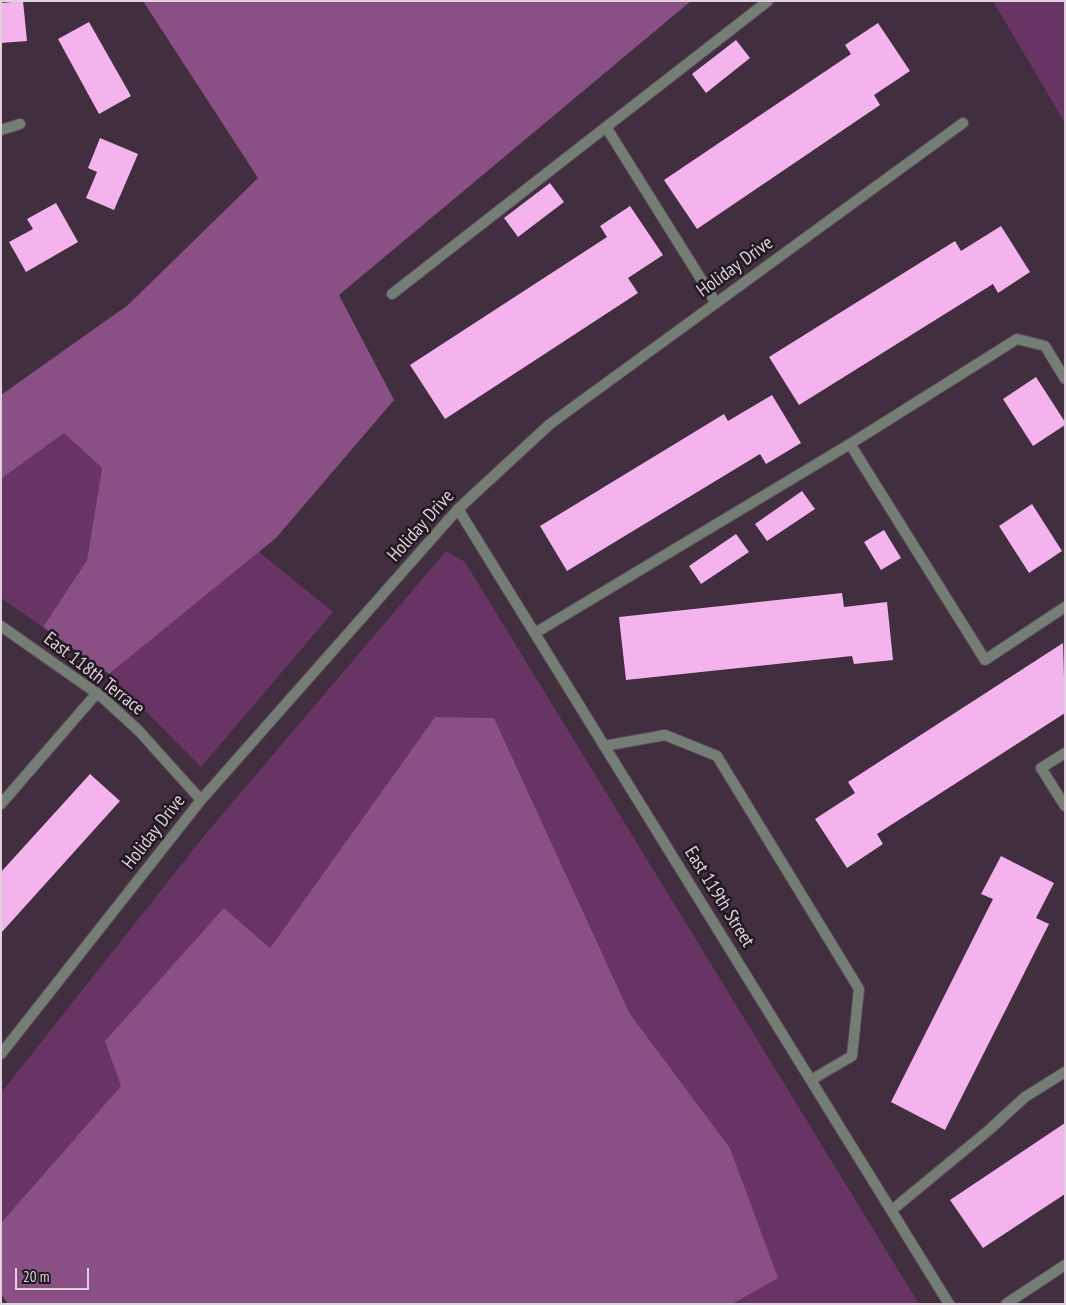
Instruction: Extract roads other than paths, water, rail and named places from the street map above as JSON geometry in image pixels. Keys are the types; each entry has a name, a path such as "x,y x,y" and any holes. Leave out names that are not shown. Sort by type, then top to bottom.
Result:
{"street":[{"path":"392,294 768,1"},
{"name":"Holiday Drive","path":"1,1054 201,800 458,509 550,424 963,122"},
{"path":"1,130 20,124"},
{"path":"606,127 716,303"},
{"path":"535,633 850,444 1017,338 1044,346 1065,379"},
{"path":"850,444 985,660 1065,607"},
{"name":"East 119th Street","path":"458,509 949,1304"},
{"name":"East 118th Terrace","path":"1,626 96,693 139,731 201,800"},
{"path":"1,804 96,693"},
{"path":"604,746 665,735 717,756 859,989 852,1056 811,1080"},
{"path":"1065,753 1041,768 1065,806"},
{"path":"892,1210 989,1130 1025,1097 1065,1072"},
{"path":"1006,1304 1065,1265"}]}
